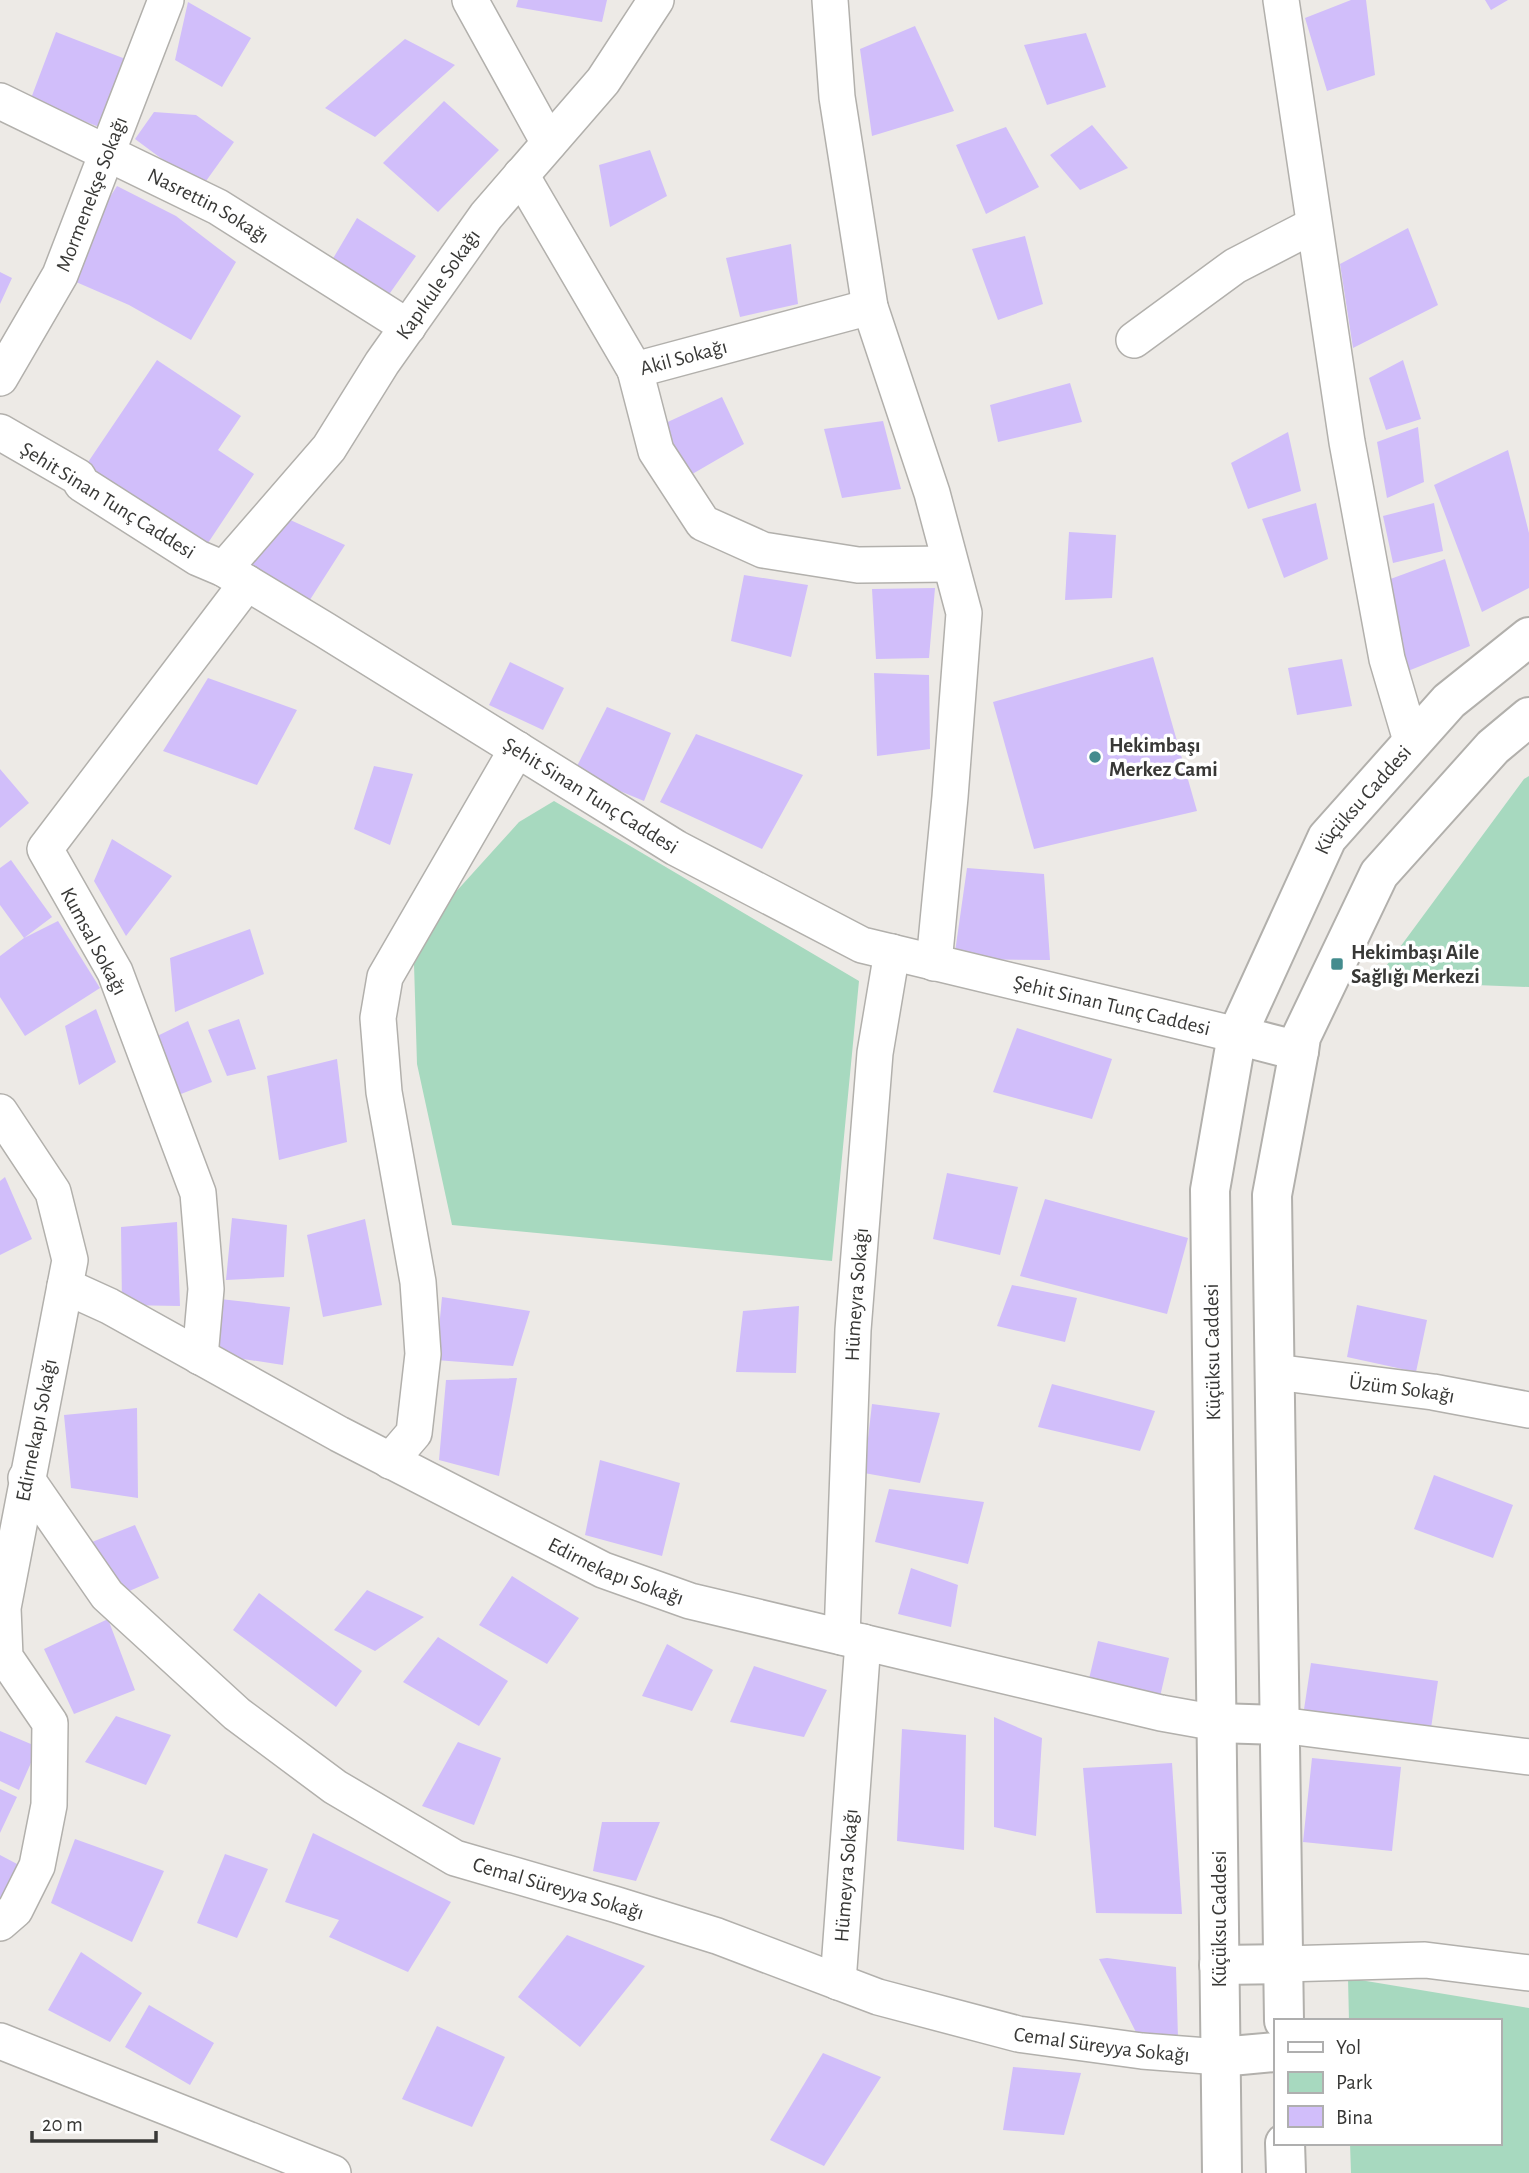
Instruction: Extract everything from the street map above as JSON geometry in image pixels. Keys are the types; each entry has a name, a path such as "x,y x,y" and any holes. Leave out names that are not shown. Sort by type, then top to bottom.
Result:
{"main road":[{"name":"Küçüksu Caddesi","path":"1222,2173 1210,1189 1237,1035 1327,838 1450,701 1529,637"},
{"path":"1284,2019 1272,1195 1298,1051 1301,1037 1379,874 1493,747 1529,717"},
{"path":"1412,744 1441,804"},
{"path":"1237,1035 1298,1051"},
{"path":"1217,1723 1280,1725"},
{"path":"1219,1965 1283,1964"},
{"path":"1220,2057 1274,2052"},
{"path":"1285,2145 1286,2173"}],"street":[{"name":"Mormenekşe Sokağı","path":"0,378 60,275 105,152 166,0"},
{"path":"470,0 549,143"},
{"name":"Kapıkule Sokağı","path":"236,576 329,448 382,362 486,216 603,81 656,0"},
{"path":"830,0 837,97 870,307 932,493 964,613 934,963"},
{"path":"1281,0 1347,442 1387,659 1412,744"},
{"name":"Nasrettin Sokağı","path":"0,101 218,206 408,327"},
{"name":"Akil Sokağı","path":"521,175 635,370 870,307"},
{"path":"1134,340 1236,266 1314,225"},
{"path":"635,370 656,451 703,523 763,550 858,565 950,564"},
{"name":"Şehit Sinan Tunç Caddesi","path":"2,437 78,477 82,484 198,558 236,576 676,848 862,945 1237,1035"},
{"name":"Kumsal Sokağı","path":"201,1357 206,1289 198,1193 115,972 45,849 236,576"},
{"path":"390,1461 414,1433 423,1354 418,1282 384,1092 378,1018 385,977 517,749"},
{"name":"Hümeyra Sokağı","path":"838,1982 853,1640 853,1331 875,1053 892,952"},
{"name":"Edirnekapı Sokağı","path":"0,1112 53,1192 70,1260 3,1608 5,1657 50,1723 49,1805 37,1867 15,1910 0,1923"},
{"name":"Edirnekapı Sokağı","path":"65,1286 109,1306 390,1461 603,1570 690,1601 1149,1710 1217,1723"},
{"name":"Üzüm Sokağı","path":"1275,1372 1433,1392 1529,1410"},
{"name":"Cemal Süreyya Sokağı","path":"26,1478 107,1595 237,1714 335,1787 455,1858 704,1932 878,1997 1018,2034 1142,2051 1220,2057"},
{"path":"1280,1725 1529,1757"},
{"path":"1283,1964 1425,1960 1529,1973"},
{"path":"0,2041 333,2173"}],"green space":[{"path":"1529,776 1529,987 1375,981 1524,779"},
{"path":"554,801 859,981 832,1261 452,1225 417,1064 414,964 453,895 519,822"},
{"path":"1348,1978 1529,2008 1529,2173 1351,2173 1350,2145 1501,2145 1501,2019 1349,2019"}],"building":[{"path":"518,0 607,0 602,22 516,7"},
{"path":"1351,0 1366,0 1375,75 1327,91 1305,18"},
{"path":"1485,0 1508,0 1491,10"},
{"path":"188,2 251,38 222,87 175,60"},
{"path":"915,26 954,111 872,136 860,49"},
{"path":"56,32 128,60 102,128 30,101"},
{"path":"1086,33 1106,87 1047,105 1024,45"},
{"path":"405,39 455,65 375,137 325,108"},
{"path":"444,101 499,150 438,212 383,163"},
{"path":"154,112 196,115 234,142 201,188 135,139"},
{"path":"1092,125 1128,168 1080,190 1050,155"},
{"path":"1006,127 1039,187 986,214 956,145"},
{"path":"650,150 667,196 610,227 599,165"},
{"path":"117,186 176,216 236,262 191,340 129,305 60,275"},
{"path":"357,218 416,256 383,303 328,267"},
{"path":"1408,228 1438,305 1353,348 1340,264"},
{"path":"1025,236 1043,304 998,320 972,249"},
{"path":"791,244 798,304 740,317 726,258"},
{"path":"0,272 12,278 0,304"},
{"path":"157,360 241,416 218,450 254,474 198,558 78,477"},
{"path":"1403,360 1421,419 1386,430 1369,378"},
{"path":"1070,383 1082,422 998,442 990,405"},
{"path":"722,397 744,444 682,480 659,426"},
{"path":"883,421 901,489 842,498 824,429"},
{"path":"1418,427 1424,482 1387,498 1377,442"},
{"path":"1288,432 1301,491 1248,509 1231,463"},
{"path":"1508,450 1529,533 1529,588 1482,612 1434,485"},
{"path":"1316,503 1328,559 1284,578 1262,519"},
{"path":"1434,503 1443,551 1393,563 1383,516"},
{"path":"286,518 345,545 306,606 244,565"},
{"path":"1069,532 1116,535 1112,598 1065,600"},
{"path":"1445,559 1470,646 1408,671 1385,581"},
{"path":"744,575 808,585 791,657 731,641"},
{"path":"935,588 929,658 876,659 872,589"},
{"name":"Hekimbaşı Merkez Cami","path":"1153,657 1197,811 1034,849 993,702"},
{"path":"1342,659 1352,706 1297,715 1288,668"},
{"path":"510,662 564,688 543,730 489,705"},
{"path":"874,673 929,675 930,749 877,756"},
{"path":"208,678 297,710 257,785 163,751"},
{"path":"607,707 671,733 644,801 574,772"},
{"path":"696,734 803,775 762,849 660,802"},
{"path":"374,766 413,774 390,845 354,829"},
{"path":"0,769 29,803 0,828"},
{"path":"112,839 172,876 126,936 94,881"},
{"path":"11,860 52,917 24,938 0,905 0,868"},
{"path":"967,868 1044,874 1050,960 954,959"},
{"path":"58,921 100,988 25,1036 0,997 0,956 24,938"},
{"path":"250,929 264,974 175,1012 170,958"},
{"path":"96,1009 116,1062 79,1085 65,1026"},
{"path":"239,1019 256,1069 227,1076 208,1030"},
{"path":"188,1021 212,1082 168,1099 147,1041"},
{"path":"1017,1028 1112,1059 1092,1119 993,1092"},
{"path":"337,1059 347,1142 279,1160 267,1076"},
{"path":"947,1173 1018,1187 1000,1255 933,1239"},
{"path":"5,1177 32,1239 0,1255 0,1181"},
{"path":"1045,1199 1188,1238 1167,1314 1020,1276"},
{"path":"232,1218 287,1225 284,1277 226,1280"},
{"path":"365,1219 382,1305 323,1317 307,1235"},
{"path":"177,1222 180,1306 122,1305 121,1227"},
{"path":"1012,1285 1077,1298 1065,1342 997,1326"},
{"path":"442,1297 530,1311 513,1366 436,1360"},
{"path":"220,1299 290,1307 283,1365 217,1355"},
{"path":"1357,1305 1427,1320 1416,1372 1347,1357"},
{"path":"799,1306 796,1373 736,1372 743,1311"},
{"path":"517,1378 499,1476 439,1460 446,1380"},
{"path":"1052,1384 1155,1411 1140,1451 1038,1427"},
{"path":"872,1404 940,1413 920,1483 864,1473"},
{"path":"137,1408 138,1498 71,1488 64,1415"},
{"path":"600,1460 680,1483 662,1556 585,1535"},
{"path":"1434,1475 1513,1505 1493,1558 1414,1529"},
{"path":"889,1489 984,1502 968,1564 875,1542"},
{"path":"135,1525 159,1578 118,1596 92,1542"},
{"path":"911,1568 958,1585 951,1627 898,1614"},
{"path":"512,1576 579,1618 547,1664 479,1625"},
{"path":"367,1590 424,1617 375,1651 334,1630"},
{"path":"259,1593 362,1671 336,1707 233,1630"},
{"path":"108,1619 135,1690 74,1714 44,1649"},
{"path":"438,1637 508,1681 479,1726 403,1682"},
{"path":"1098,1641 1169,1658 1159,1701 1088,1683"},
{"path":"667,1644 713,1670 692,1711 642,1696"},
{"path":"1311,1663 1438,1681 1430,1735 1303,1716"},
{"path":"754,1666 827,1690 804,1737 730,1722"},
{"path":"116,1716 171,1735 146,1785 85,1762"},
{"path":"994,1717 1042,1738 1036,1836 994,1827"},
{"path":"902,1729 966,1735 964,1850 897,1841"},
{"path":"0,1731 38,1747 19,1790 0,1781"},
{"path":"458,1742 501,1758 474,1825 422,1806"},
{"path":"1312,1758 1401,1767 1392,1851 1303,1842"},
{"path":"1172,1763 1182,1914 1096,1913 1083,1768"},
{"path":"0,1789 17,1797 0,1833"},
{"path":"602,1822 660,1822 636,1881 593,1871"},
{"path":"313,1833 451,1902 408,1972 329,1937 339,1920 285,1902"},
{"path":"75,1839 164,1871 132,1942 51,1903"},
{"path":"225,1854 268,1869 237,1938 197,1923"},
{"path":"0,1855 19,1865 0,1901"},
{"path":"567,1935 645,1966 580,2047 518,1997"},
{"path":"81,1952 142,1993 110,2042 48,2010"},
{"path":"1099,1959 1176,1967 1178,2038 1143,2046"},
{"path":"149,2005 214,2043 190,2085 125,2047"},
{"path":"437,2026 505,2057 472,2127 402,2099"},
{"path":"823,2053 881,2077 824,2166 770,2140"},
{"path":"1013,2067 1081,2073 1064,2135 1003,2130"}],"place":[{"name":"Hekimbaşı Merkez Cami","path":"1095,757"},
{"name":"Hekimbaşı Aile Sağlığı Merkezi","path":"1337,964"}]}
